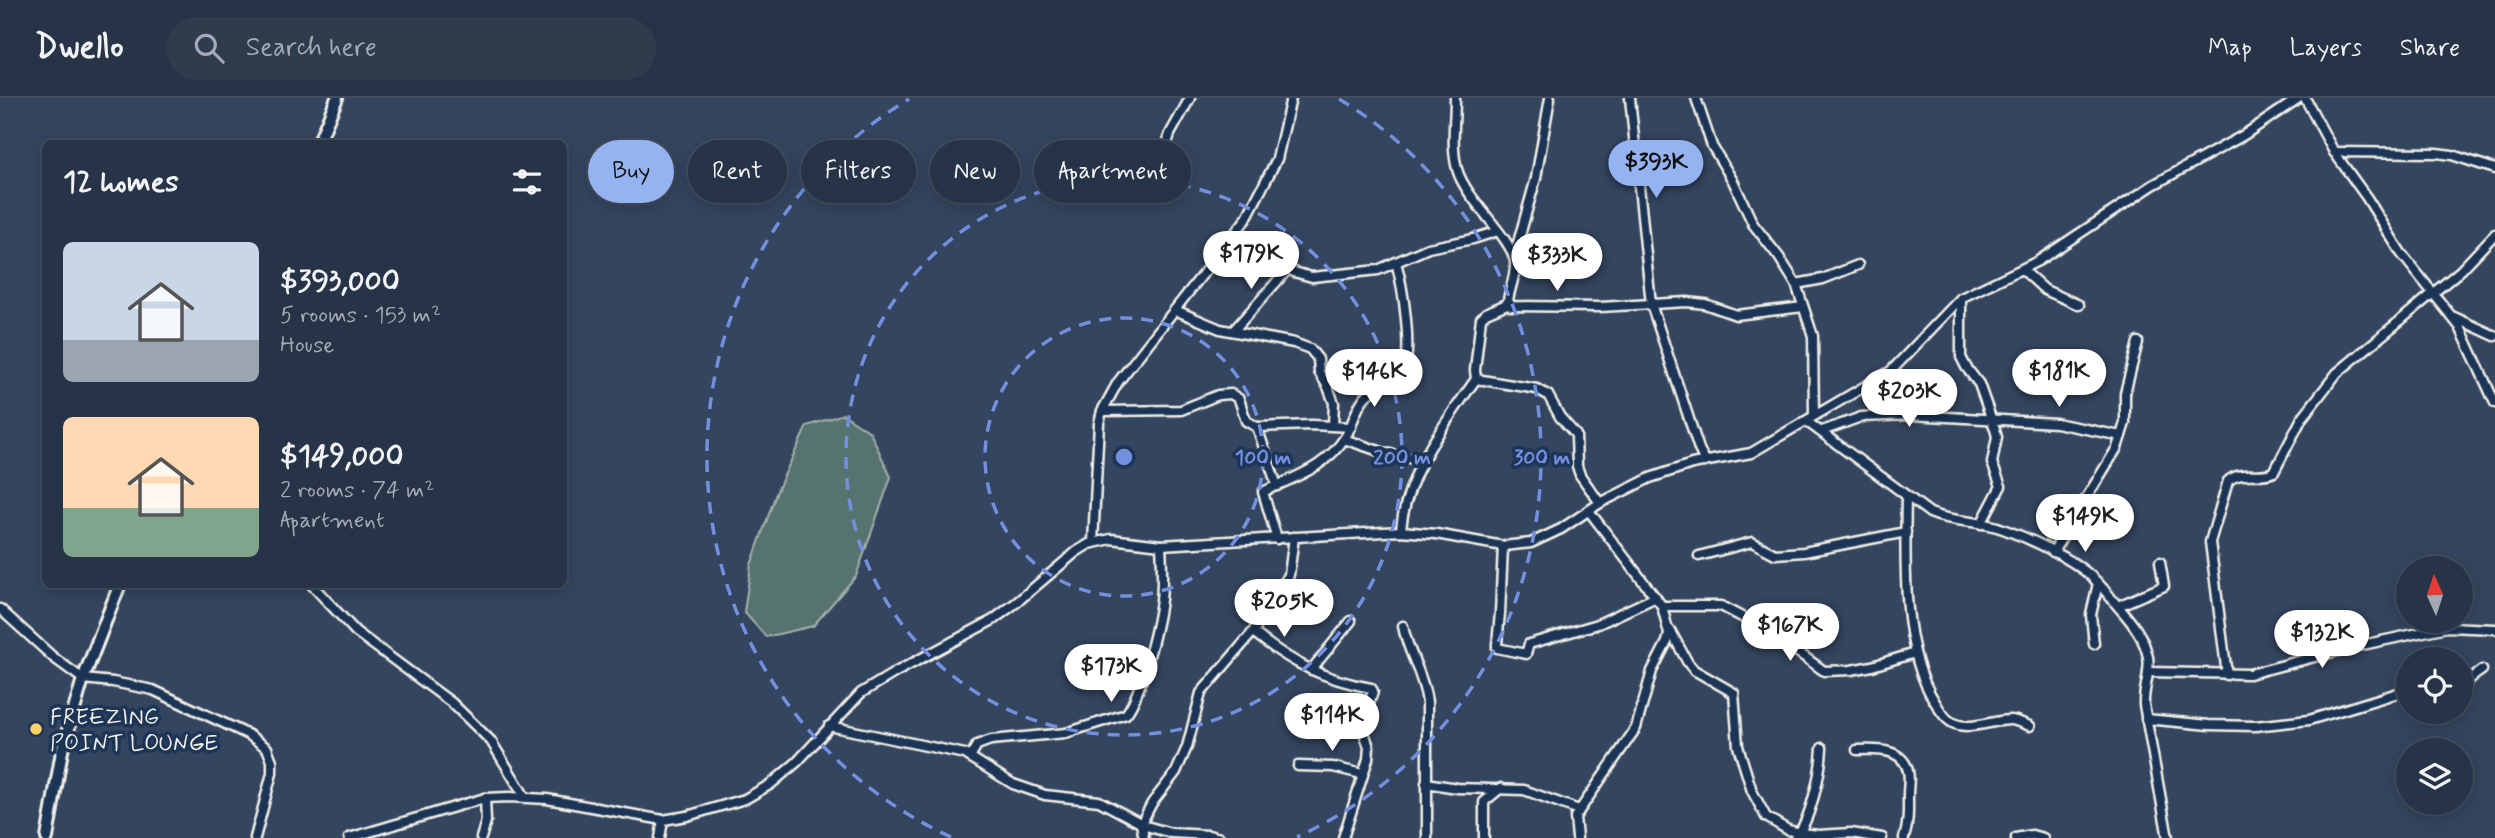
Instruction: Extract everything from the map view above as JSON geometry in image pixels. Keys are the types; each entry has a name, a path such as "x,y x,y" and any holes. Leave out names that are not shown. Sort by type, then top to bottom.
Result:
{"main road":[{"path":"320,140 337,98"},
{"path":"47,838 62,751 83,679 118,588"}],"street":[{"path":"1168,140 1190,98"},
{"path":"1093,543 1097,441 1102,411 1118,382 1212,261 1236,235 1277,159 1291,98"},
{"path":"1455,98 1457,169 1477,205 1514,257 1509,303"},
{"path":"1514,257 1536,178 1550,98"},
{"path":"1630,98 1651,304 1705,462"},
{"path":"1696,98 1712,146 1733,181 1753,224 1796,284 1813,336 1814,414"},
{"path":"349,838 485,798 547,799 663,820 731,804 762,790 797,762 861,694 993,620 1076,552 1093,543 1111,539 1161,545 1401,531 1436,534 1503,546 1531,543 1561,529 1600,503 1667,472 1751,453 1891,371 1961,298 2023,270 2153,186 2244,135 2299,98"},
{"path":"2305,98 2334,152 2368,198 2407,260 2454,317 2495,403"},
{"path":"2334,152 2435,153 2452,155 2495,169"},
{"path":"1236,235 1273,255 1297,274 1321,276 1366,272 1428,248 1474,239 1498,231"},
{"path":"2227,675 2210,542 2228,481 2239,475 2269,475 2274,472 2302,418 2328,382 2347,363 2461,270 2495,233"},
{"path":"1278,539 1262,494 1318,467 1344,439 1366,396 1396,378 1405,367 1407,331 1402,285 1396,262"},
{"path":"1796,284 1823,279 1858,265"},
{"path":"1233,331 1289,269"},
{"path":"2023,270 2045,290 2079,305"},
{"path":"1961,298 1961,357 1979,384 1997,437 1993,466 2000,486 1981,524"},
{"path":"1509,303 1514,307 1533,308 1687,302 1705,304 1736,315 1803,307"},
{"path":"1401,531 1403,506 1422,461 1476,379 1481,318 1509,303"},
{"path":"1175,310 1213,326 1294,343 1311,350 1318,359 1319,372 1334,403 1333,425"},
{"path":"2454,317 2495,337"},
{"path":"2053,552 2108,466 2121,436 2125,423 2127,384 2138,342"},
{"path":"1476,379 1537,389 1548,395 1560,417 1576,436 1580,475 1600,503"},
{"path":"1102,411 1181,410 1218,395 1231,394 1239,400 1246,421 1257,427 1351,427"},
{"path":"1822,431 1861,417 1911,415 2056,423 2121,436"},
{"path":"1806,421 1906,497 1938,517 2002,528 2053,552 2084,570 2118,606 2142,636 2148,660 2143,692 2146,719 2168,838"},
{"path":"1257,427 1277,486"},
{"path":"1344,439 1382,452 1422,461"},
{"path":"1906,497 1909,624 1922,680 1949,721 1959,725 1974,725 2010,720 2030,726"},
{"path":"1589,511 1662,606 1669,627 1688,663 1694,670 1734,693 1738,747 1759,807 1770,821 1798,836 1851,833 1882,838"},
{"path":"1699,556 1752,542 1775,554 1804,552 1906,533"},
{"path":"1144,838 1141,824 1152,803 1176,772 1187,747 1201,693 1253,632 1286,582 1291,566 1294,537"},
{"path":"970,757 977,745 991,740 1066,733 1126,714 1132,707 1141,683 1159,610 1161,545"},
{"path":"1503,546 1497,644 1502,650 1526,654 1529,644 1598,624 1656,597"},
{"path":"2118,606 2164,586 2160,562"},
{"path":"2094,644 2091,615 2098,583"},
{"path":"315,588 356,632 452,703 491,741 525,797"},
{"path":"1662,606 1721,607 1770,632 1824,671 1872,666 1915,653"},
{"path":"0,609 43,649 83,679 153,690 249,735 267,748 272,761 272,773 255,838"},
{"path":"1311,670 1351,621"},
{"path":"1403,626 1405,640 1425,687 1427,838"},
{"path":"1577,838 1574,822 1579,810 1636,728 1653,671 1667,642 1669,627"},
{"path":"2148,672 2249,674 2353,647 2447,627 2495,629"},
{"path":"1253,632 1277,652 1311,670 1337,682 1371,688 1373,691 1362,726 1369,752 1343,838"},
{"path":"2473,674 2482,670"},
{"path":"2146,719 2255,726 2316,719 2337,710 2396,694"},
{"path":"829,726 970,757 1018,786 1045,795 1099,801 1141,824 1171,833 1218,838"},
{"path":"1798,836 1807,819 1821,764 1822,748"},
{"path":"1857,750 1891,752 1898,755 1908,770 1906,838"},
{"path":"1298,766 1333,767 1362,774"},
{"path":"1426,783 1457,788 1533,792 1579,810"},
{"path":"1484,838 1485,802 1501,789"},
{"path":"481,838 486,821 485,798"},
{"path":"660,838 663,820"},
{"path":"2016,838 2032,835 2043,838"}],"green space":[{"path":"843,414 870,432 891,477 856,576 813,626 766,637 744,612 751,565 777,491 807,426"}],"place":[{"name":"FREEZING POINT LOUNGE","path":"36,729"}]}
